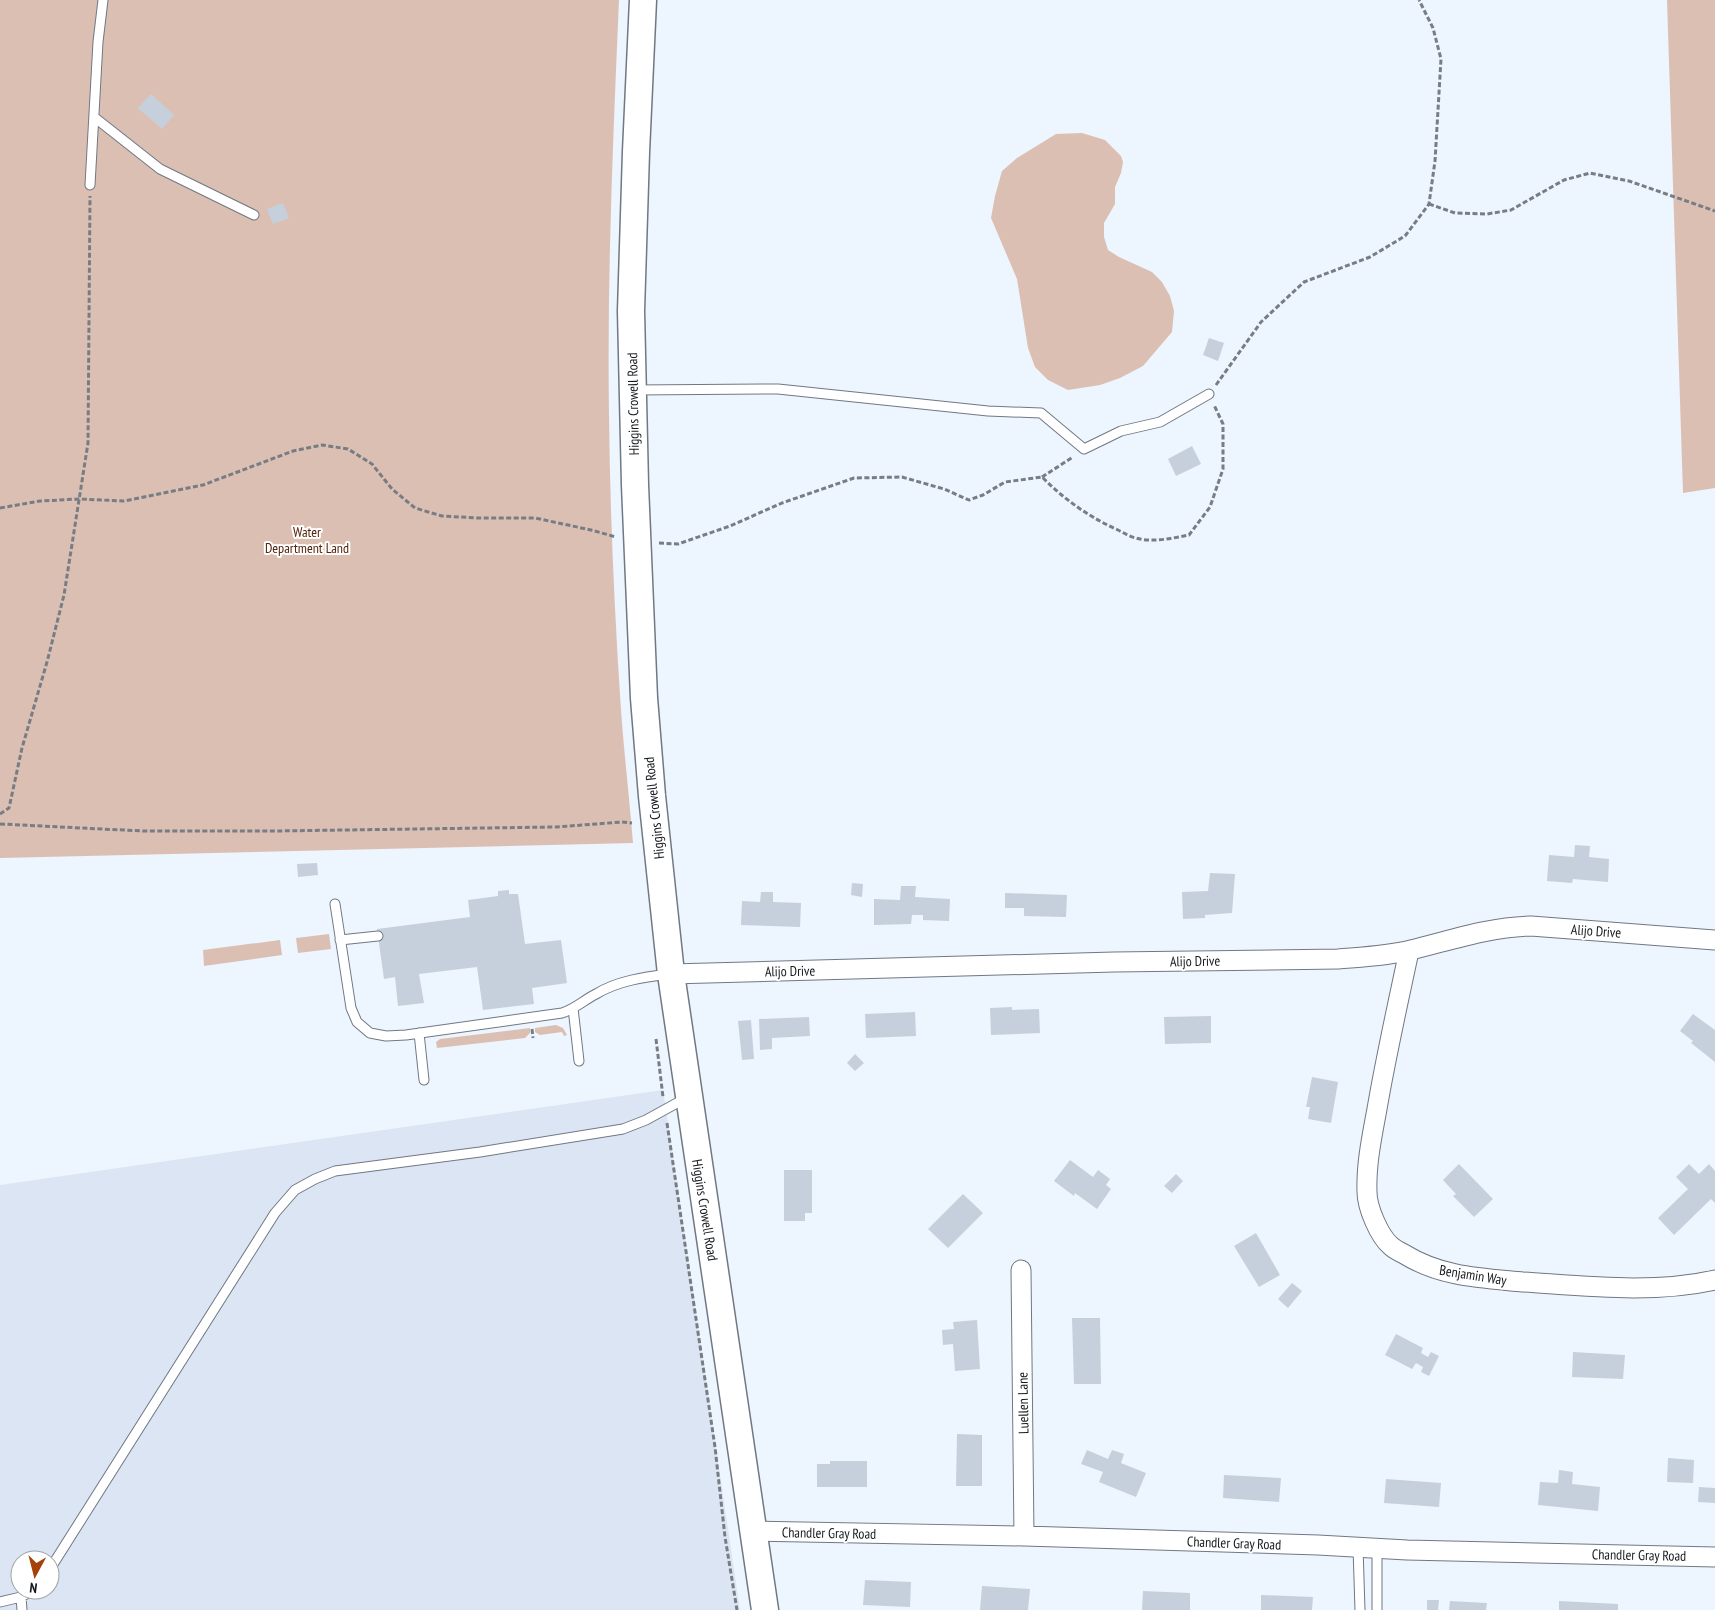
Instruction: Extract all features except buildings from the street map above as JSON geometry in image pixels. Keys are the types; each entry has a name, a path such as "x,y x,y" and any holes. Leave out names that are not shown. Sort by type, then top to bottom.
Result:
{"main road":[{"name":"Higgins Crowell Road","path":"643,0 631,311 637,543 644,698 671,974 676,1097 754,1531 765,1610"}],"street":[{"name":"Alijo Drive","path":"671,974 1123,962 1338,959 1409,951 1466,934 1510,926 1715,940"},
{"name":"Benjamin Way","path":"1409,951 1382,1078 1369,1158 1367,1194 1374,1222 1390,1246 1417,1262 1442,1272 1483,1278 1578,1286 1653,1288 1695,1285 1715,1280"},
{"name":"Luellen Lane","path":"1021,1270 1024,1536"},
{"name":"Chandler Gray Road","path":"754,1531 1024,1536 1715,1557"}],"lane":[{"path":"90,185 98,42 103,0"},
{"path":"94,117 160,169 254,215"},
{"path":"633,390 778,389 988,411 1041,412 1084,449 1121,431 1160,422 1209,394"},
{"path":"335,904 351,1008 357,1022 363,1028 378,1035 395,1036 562,1013 614,986 641,978 671,974"},
{"path":"340,940 378,936"},
{"path":"574,1008 579,1061"},
{"path":"419,1033 424,1080"},
{"path":"60,1553 275,1213 295,1190 315,1179 335,1172 393,1162 480,1152 623,1129 646,1120 676,1097"},
{"path":"1358,1547 1360,1610"},
{"path":"1377,1548 1377,1610"}],"path":[{"path":"1042,477 1078,508 1102,523 1136,538 1166,540 1190,535 1210,507 1223,469 1223,424 1209,394 1261,322 1304,282 1370,258 1405,236 1429,204 1435,161 1441,60 1433,28 1419,0"},
{"path":"1429,204 1455,213 1487,214 1511,210 1564,180 1590,173 1629,181 1715,211"},
{"path":"0,814 9,808 22,748 47,662 64,595 80,499 88,443 90,185"},
{"path":"0,508 80,499 124,501 203,484 293,451 322,445 348,449 372,464 392,489 415,508 442,516 535,518 591,530 637,543 678,544 730,526 782,503 854,478 902,477 944,489 969,500 983,495 1005,482 1042,477 1084,449"},
{"path":"0,824 143,831 256,831 556,827 622,822 656,824"},
{"path":"532,1028 533,1038"},
{"path":"655,1029 676,1097"},
{"path":"669,1137 714,1438 725,1537 737,1610"}],"shaded area":[{"path":"663,1090 740,1610 0,1610 0,1185"}],"green space":[{"name":"Water Department Land","path":"0,0 619,0 610,259 610,450 618,660 633,843 0,858"},
{"path":"1667,0 1715,0 1715,488 1683,493"},
{"path":"1082,133 1105,140 1121,156 1123,162 1115,187 1115,204 1104,223 1104,237 1108,250 1152,272 1162,282 1170,296 1174,311 1172,332 1143,366 1120,378 1100,385 1068,390 1048,380 1035,367 1028,348 1017,279 991,218 1002,171 1017,158 1056,134"},
{"path":"329,934 331,949 298,953 296,938"},
{"path":"280,940 282,955 204,966 203,950"},
{"path":"556,1025 563,1028 567,1035 564,1036 562,1032 540,1035 535,1032 535,1028"},
{"path":"530,1028 530,1033 525,1038 437,1048 436,1042 440,1039"}]}
